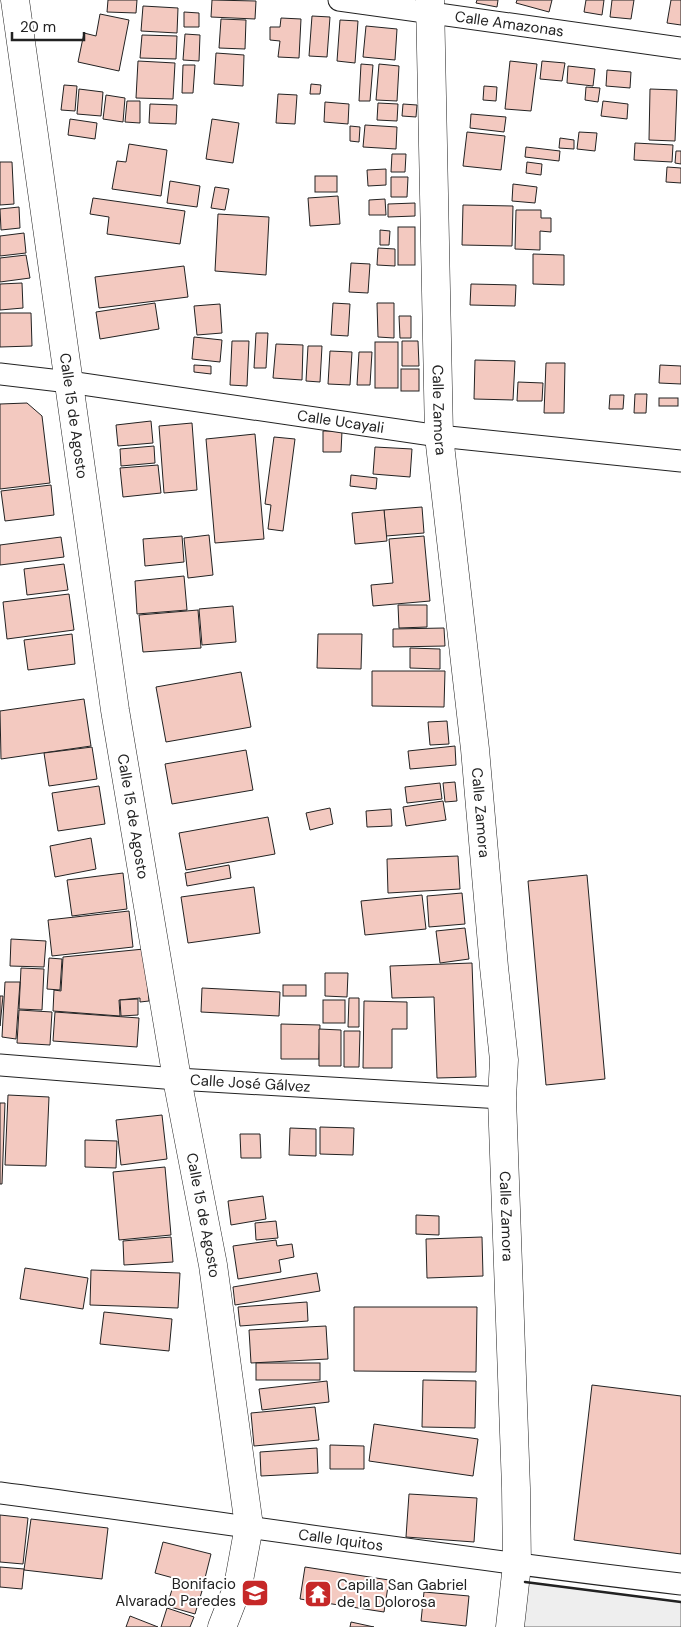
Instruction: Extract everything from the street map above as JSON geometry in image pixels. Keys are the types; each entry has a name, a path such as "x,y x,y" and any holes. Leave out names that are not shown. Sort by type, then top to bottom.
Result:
{"street":[{"name":"Calle 15 de Agosto","path":"15,0 115,710 177,1079 213,1265 249,1526 238,1586 222,1627"},
{"name":"Calle Amazonas","path":"339,0 431,7 681,48"},
{"name":"Calle Zamora","path":"431,7 439,436 475,749 504,1060 502,1098 510,1291 517,1565 510,1627"},
{"name":"Calle Ucayali","path":"0,374 69,382 439,436 681,461"},
{"name":"Calle José Gálvez","path":"0,1065 177,1079 502,1098"},
{"name":"Calle Iquitos","path":"0,1493 249,1526 517,1565 681,1584"}],"shaded area":[{"path":"524,1582 681,1602 681,1627 519,1627"}],"building":[{"path":"108,0 137,0 136,13 107,12"},
{"path":"212,0 256,1 255,19 211,17"},
{"path":"477,0 498,0 497,7 476,3"},
{"path":"517,0 552,0 549,12 516,3"},
{"path":"586,0 604,0 602,15 584,12"},
{"path":"612,0 634,0 631,19 610,17"},
{"path":"671,0 681,0 681,25 667,23"},
{"path":"143,6 178,8 177,33 141,31"},
{"path":"184,12 199,13 199,27 184,27"},
{"path":"100,14 129,20 119,71 78,62 84,33 96,36"},
{"path":"312,16 330,17 327,57 309,56"},
{"path":"281,18 301,19 299,58 278,57 280,41 270,40 270,27 280,27"},
{"path":"221,19 246,20 245,49 219,48"},
{"path":"340,20 358,21 355,63 337,61"},
{"path":"366,26 397,29 395,60 363,57"},
{"path":"185,34 200,35 199,61 183,60"},
{"path":"142,35 177,36 176,59 140,58"},
{"path":"216,53 244,55 243,86 214,84"},
{"path":"138,61 175,63 173,99 136,98"},
{"path":"510,61 537,64 531,111 505,109"},
{"path":"542,61 565,63 562,81 540,79"},
{"path":"361,64 373,65 370,101 359,101"},
{"path":"379,64 399,66 397,101 376,100"},
{"path":"183,65 195,65 193,93 182,93"},
{"path":"568,66 595,69 593,86 567,83"},
{"path":"607,70 631,72 630,88 606,86"},
{"path":"311,84 321,85 320,94 310,94"},
{"path":"64,85 77,86 75,111 61,110"},
{"path":"484,86 497,87 496,101 483,100"},
{"path":"586,87 600,88 598,102 585,100"},
{"path":"79,89 103,92 101,116 77,114"},
{"path":"650,89 677,90 675,141 649,140"},
{"path":"278,94 297,95 295,124 276,123"},
{"path":"106,95 125,98 123,122 103,119"},
{"path":"127,101 140,101 140,123 125,122"},
{"path":"603,101 628,104 627,119 601,116"},
{"path":"325,102 349,104 348,124 324,122"},
{"path":"378,103 398,104 397,121 377,120"},
{"path":"150,104 177,105 176,124 149,123"},
{"path":"403,104 417,105 416,117 402,116"},
{"path":"471,114 506,117 504,132 470,128"},
{"path":"70,119 97,123 95,139 68,135"},
{"path":"212,119 239,123 233,163 206,159"},
{"path":"365,125 397,127 396,149 363,147"},
{"path":"350,126 360,127 359,142 350,141"},
{"path":"467,132 505,136 501,170 463,166"},
{"path":"579,132 597,133 595,151 577,149"},
{"path":"560,138 574,140 574,149 559,148"},
{"path":"635,143 673,145 672,162 634,160"},
{"path":"129,144 167,150 161,196 112,189 117,161 126,162"},
{"path":"526,147 560,151 559,161 525,157"},
{"path":"676,151 681,151 681,164 675,163"},
{"path":"392,154 406,154 405,172 391,172"},
{"path":"0,162 12,162 14,204 0,205"},
{"path":"527,162 542,164 541,175 526,173"},
{"path":"667,167 681,168 681,183 666,182"},
{"path":"386,169 386,185 368,186 367,170"},
{"path":"315,176 337,176 337,192 315,192"},
{"path":"391,177 408,177 407,197 391,197"},
{"path":"170,181 200,186 197,207 167,203"},
{"path":"513,184 537,187 535,203 512,201"},
{"path":"215,187 229,189 225,210 211,208"},
{"path":"338,196 340,224 310,226 308,198"},
{"path":"93,198 185,211 180,244 107,234 109,217 90,214"},
{"path":"385,199 386,215 369,215 369,200"},
{"path":"415,203 415,216 388,217 388,204"},
{"path":"463,205 513,206 512,246 462,245"},
{"path":"19,207 20,228 1,230 0,209"},
{"path":"516,210 541,210 541,218 551,218 551,232 540,231 540,250 515,249"},
{"path":"218,214 269,217 266,275 215,271"},
{"path":"398,227 415,227 415,265 398,265"},
{"path":"380,230 390,231 389,245 380,245"},
{"path":"24,233 26,253 0,256 0,236"},
{"path":"378,248 395,249 395,266 377,265"},
{"path":"533,254 564,255 564,285 533,284"},
{"path":"26,255 30,278 0,282 0,258"},
{"path":"351,263 370,264 368,293 349,292"},
{"path":"184,266 188,297 99,308 95,277"},
{"path":"22,283 23,308 0,310 0,284"},
{"path":"471,284 516,285 515,306 470,305"},
{"path":"155,303 159,329 100,339 96,312"},
{"path":"333,303 350,304 348,336 331,335"},
{"path":"377,303 394,303 394,338 378,337"},
{"path":"220,304 222,333 197,335 194,306"},
{"path":"0,313 31,313 32,346 0,347"},
{"path":"399,316 411,316 411,338 400,338"},
{"path":"256,333 268,333 266,368 254,368"},
{"path":"194,337 222,340 220,362 192,359"},
{"path":"232,341 249,341 247,386 230,385"},
{"path":"402,341 418,341 419,366 402,366"},
{"path":"375,342 398,342 398,388 375,388"},
{"path":"276,344 303,345 302,380 273,378"},
{"path":"308,346 322,346 320,382 306,381"},
{"path":"330,351 352,352 350,385 328,384"},
{"path":"359,352 372,352 370,385 357,385"},
{"path":"475,360 515,361 513,400 474,399"},
{"path":"546,363 565,363 564,413 544,413"},
{"path":"194,365 211,366 211,374 194,372"},
{"path":"660,365 681,366 681,384 659,383"},
{"path":"401,369 419,369 419,391 401,391"},
{"path":"518,382 543,383 542,401 517,401"},
{"path":"635,394 647,394 646,413 634,413"},
{"path":"610,395 624,395 623,409 609,409"},
{"path":"659,398 678,398 678,406 659,406"},
{"path":"27,403 42,416 50,483 0,489 0,404"},
{"path":"151,421 153,443 118,446 116,425"},
{"path":"192,423 197,490 164,493 159,426"},
{"path":"323,431 342,431 341,452 323,452"},
{"path":"255,434 264,539 215,543 206,439"},
{"path":"274,437 295,439 283,531 268,529 271,505 265,504"},
{"path":"154,446 155,463 121,466 120,449"},
{"path":"375,447 412,449 410,477 373,474"},
{"path":"158,465 161,493 123,497 120,468"},
{"path":"351,475 377,478 376,489 350,486"},
{"path":"51,485 54,515 5,521 1,491"},
{"path":"422,507 424,533 386,536 384,510"},
{"path":"384,510 387,541 355,544 352,513"},
{"path":"209,535 213,575 188,578 184,538"},
{"path":"182,536 184,562 145,566 143,539"},
{"path":"424,536 430,601 373,606 371,585 393,583 389,539"},
{"path":"61,537 64,557 0,565 0,545"},
{"path":"64,564 68,590 27,595 24,569"},
{"path":"184,576 187,610 137,614 135,581"},
{"path":"69,594 74,630 7,639 3,602"},
{"path":"398,605 427,605 427,627 399,628"},
{"path":"233,606 236,642 202,645 199,609"},
{"path":"198,610 201,648 143,652 139,615"},
{"path":"444,628 445,646 393,647 393,629"},
{"path":"72,634 75,664 28,670 24,640"},
{"path":"318,634 362,634 361,669 317,668"},
{"path":"410,648 440,649 440,669 410,668"},
{"path":"372,671 445,671 444,707 372,706"},
{"path":"241,672 251,727 166,742 156,687"},
{"path":"84,699 91,746 1,759 0,711"},
{"path":"447,721 449,744 430,745 428,722"},
{"path":"455,746 456,765 410,769 408,751"},
{"path":"92,747 97,779 49,786 44,753"},
{"path":"246,750 253,790 172,804 165,764"},
{"path":"455,782 457,801 445,802 443,783"},
{"path":"440,783 442,799 407,803 405,787"},
{"path":"99,786 105,824 58,831 52,793"},
{"path":"443,801 446,820 406,826 403,807"},
{"path":"330,808 333,824 310,830 306,813"},
{"path":"391,809 392,826 367,827 366,811"},
{"path":"268,817 275,854 186,870 179,833"},
{"path":"91,838 96,869 55,877 50,846"},
{"path":"458,856 460,889 388,893 387,859"},
{"path":"229,865 231,878 187,886 185,873"},
{"path":"123,873 127,909 72,916 67,880"},
{"path":"587,875 605,1079 546,1085 528,881"},
{"path":"254,887 260,933 188,943 181,897"},
{"path":"462,893 465,924 429,927 427,896"},
{"path":"422,895 426,929 365,935 361,901"},
{"path":"129,911 133,947 52,956 48,920"},
{"path":"465,928 469,959 440,963 436,931"},
{"path":"11,939 46,941 44,967 10,966"},
{"path":"144,949 149,1001 140,1002 140,998 119,1000 120,1016 53,1011 54,990 61,991 63,957"},
{"path":"49,958 62,959 60,990 47,989"},
{"path":"472,963 476,1077 437,1078 434,997 392,998 390,966"},
{"path":"21,968 44,969 42,1010 19,1009"},
{"path":"325,973 348,973 347,997 325,996"},
{"path":"5,982 20,982 16,1039 2,1037"},
{"path":"283,985 306,985 306,996 283,996"},
{"path":"202,988 280,992 279,1016 201,1012"},
{"path":"0,996 3,996 0,1026"},
{"path":"349,998 359,998 359,1027 348,1027"},
{"path":"138,999 138,1015 121,1016 120,1000"},
{"path":"323,1000 345,1000 345,1023 323,1023"},
{"path":"364,1001 407,1002 407,1029 392,1029 392,1068 363,1068"},
{"path":"19,1010 52,1012 50,1045 17,1043"},
{"path":"55,1012 139,1018 137,1047 53,1041"},
{"path":"281,1024 320,1025 319,1059 281,1059"},
{"path":"319,1029 341,1030 341,1066 319,1066"},
{"path":"344,1031 360,1031 359,1067 344,1067"},
{"path":"8,1095 49,1097 46,1166 5,1165"},
{"path":"0,1103 5,1103 2,1184 0,1184"},
{"path":"162,1115 167,1159 121,1165 116,1120"},
{"path":"320,1127 354,1128 353,1155 320,1154"},
{"path":"290,1128 316,1129 316,1156 289,1155"},
{"path":"240,1134 260,1134 261,1158 241,1158"},
{"path":"85,1140 117,1141 116,1168 85,1167"},
{"path":"165,1167 171,1235 119,1240 113,1172"},
{"path":"263,1196 266,1219 231,1225 228,1201"},
{"path":"416,1215 439,1216 439,1235 416,1234"},
{"path":"276,1221 278,1238 256,1240 255,1223"},
{"path":"171,1237 173,1262 124,1265 123,1241"},
{"path":"482,1237 483,1276 427,1278 426,1239"},
{"path":"276,1240 277,1246 292,1244 294,1257 279,1260 281,1272 238,1279 233,1246"},
{"path":"25,1268 88,1278 83,1309 20,1299"},
{"path":"91,1270 180,1273 178,1308 90,1305"},
{"path":"317,1273 320,1291 235,1305 233,1287"},
{"path":"307,1302 308,1321 240,1326 238,1307"},
{"path":"354,1307 477,1307 476,1372 354,1371"},
{"path":"104,1312 172,1319 169,1351 100,1344"},
{"path":"326,1326 328,1359 251,1363 249,1330"},
{"path":"256,1363 320,1363 320,1380 256,1380"},
{"path":"423,1380 476,1381 475,1428 422,1427"},
{"path":"327,1381 329,1402 262,1410 259,1389"},
{"path":"592,1385 681,1396 681,1554 574,1540"},
{"path":"315,1407 319,1440 254,1446 251,1413"},
{"path":"374,1424 478,1439 473,1476 369,1461"},
{"path":"330,1445 364,1446 364,1469 330,1469"},
{"path":"317,1448 318,1473 261,1476 260,1452"},
{"path":"409,1494 477,1498 474,1542 406,1537"},
{"path":"0,1515 28,1518 23,1564 0,1562"},
{"path":"31,1519 108,1528 102,1579 24,1570"},
{"path":"163,1542 211,1554 203,1586 155,1573"},
{"path":"0,1567 24,1569 22,1589 0,1587"},
{"path":"305,1567 389,1580 384,1612 300,1599"},
{"path":"174,1583 202,1591 195,1614 167,1606"},
{"path":"424,1592 469,1596 466,1626 421,1621"},
{"path":"167,1608 194,1617 190,1627 161,1627"},
{"path":"130,1616 158,1627 126,1627"},
{"path":"351,1622 374,1627 350,1627"}],"wall":[{"path":"525,1582 681,1602"}],"place":[{"name":"Bonifacio Alvarado Paredes","path":"255,1593"},
{"name":"Capilla San Gabriel de la Dolorosa","path":"318,1594"}]}
